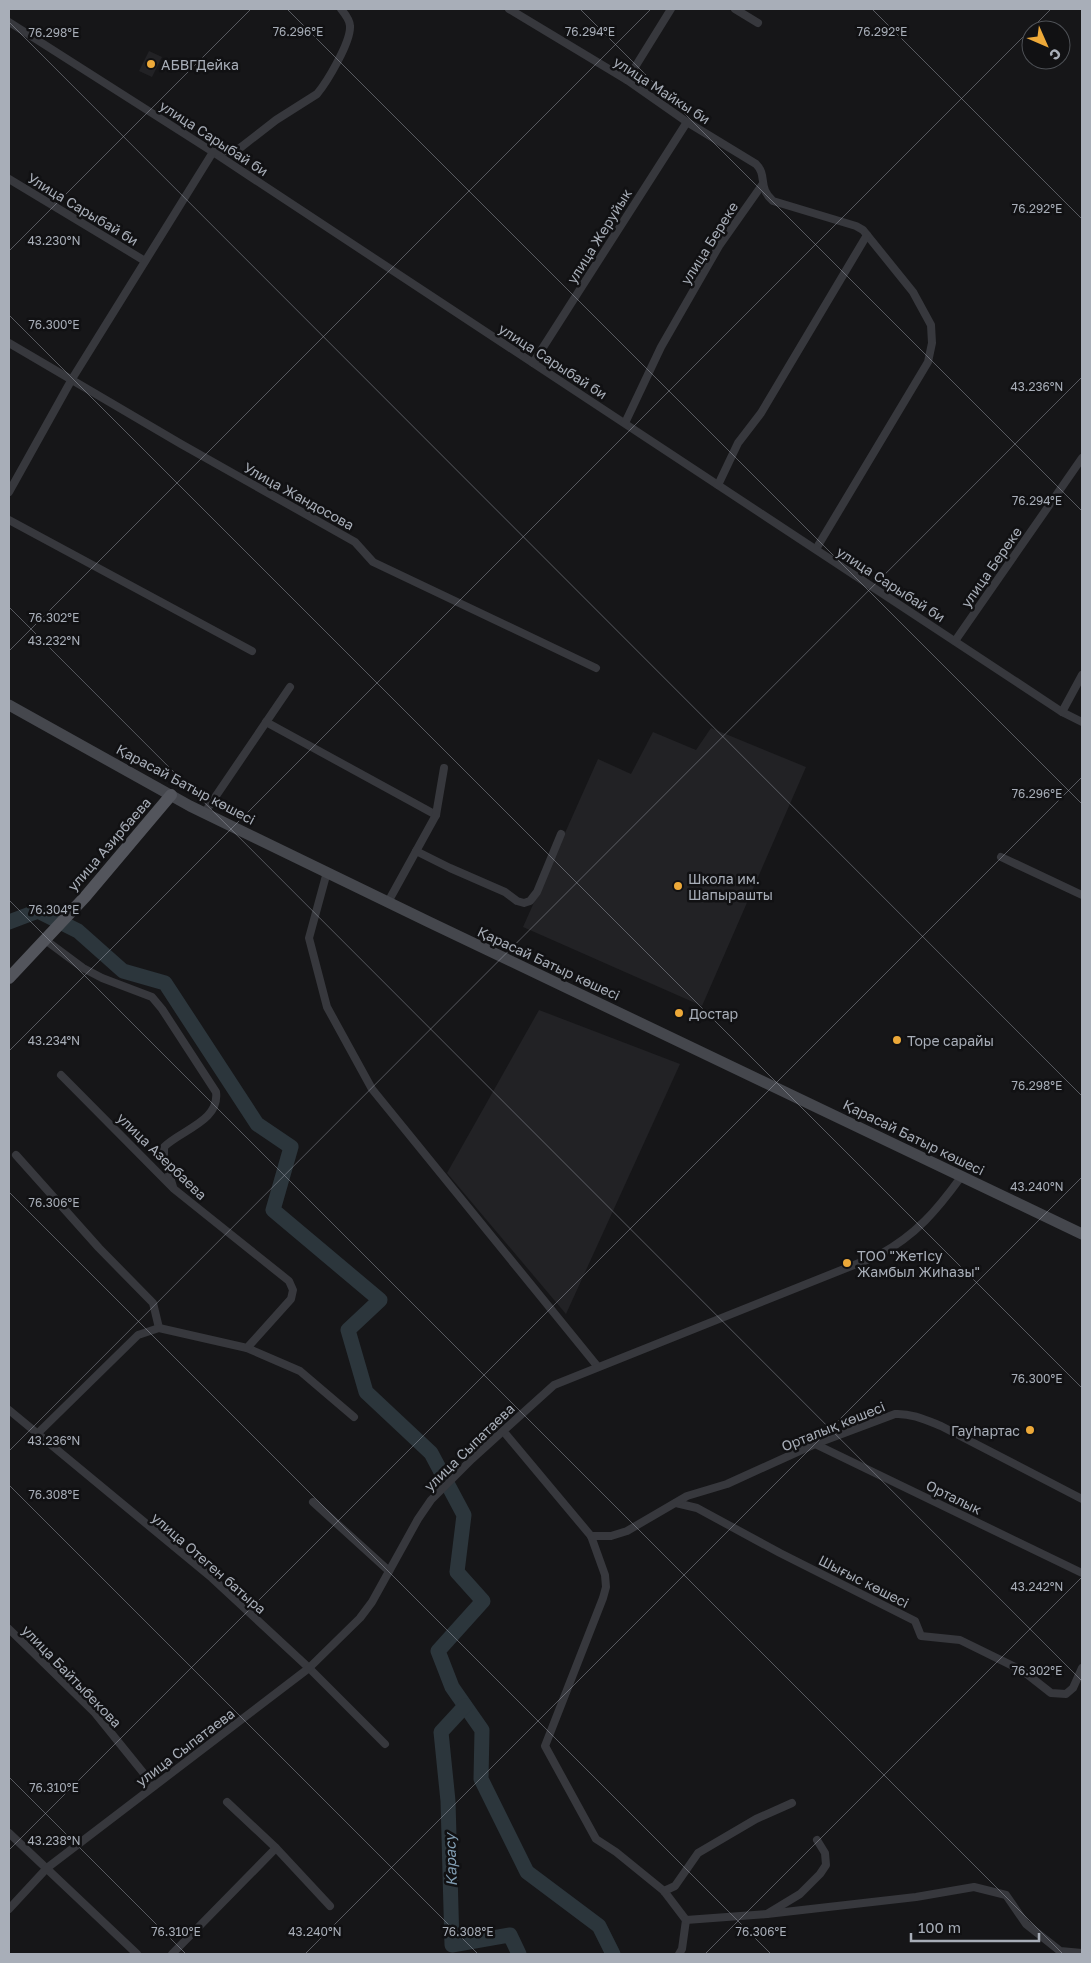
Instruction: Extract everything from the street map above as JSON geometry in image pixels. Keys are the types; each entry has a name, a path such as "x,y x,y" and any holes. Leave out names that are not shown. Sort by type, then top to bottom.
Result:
{"main road":[{"name":"Қарасай Батыр көшесі","path":"9,705 205,812 388,902 1082,1234"},
{"name":"улица Азирбаева","path":"9,978 84,897 171,795"}],"street":[{"path":"9,492 72,379 213,152 233,151 240,148 322,88 340,56 350,29 349,20 341,9"},
{"name":"улица Майкы би","path":"509,9 627,80 687,122 756,164 762,171 762,185"},
{"path":"627,80 671,9"},
{"path":"735,9 758,23"},
{"name":"улица Сарыбай би","path":"9,22 213,152 1062,712 1082,722"},
{"name":"улица Жеруйык","path":"533,363 687,122"},
{"name":"Улица Сарыбай би","path":"9,179 144,261"},
{"path":"762,185 766,196 772,201 856,226 867,235 913,292 931,325 933,336 928,362 816,549"},
{"name":"улица Береке","path":"625,423 661,347 719,246 762,185"},
{"path":"718,485 738,443 760,413 867,235"},
{"name":"Улица Жандосова","path":"9,344 355,542 373,562 596,668"},
{"name":"улица Береке","path":"955,641 1082,458"},
{"path":"9,520 252,651"},
{"path":"1062,712 1082,675"},
{"path":"205,812 290,687"},
{"path":"266,722 436,815"},
{"path":"388,902 436,815 444,768"},
{"path":"416,851 450,868 486,882 524,902 530,901 537,892 561,834"},
{"path":"1001,857 1082,895"},
{"path":"327,872 309,938 327,1007 372,1089 598,1368"},
{"path":"47,936 83,968 152,997 162,1009 216,1092 217,1102 213,1111 194,1127 173,1138 164,1148 164,1157 174,1189"},
{"name":"улица Азербаева","path":"61,1075 174,1189 289,1281 293,1290 291,1299 247,1348"},
{"path":"16,1156 99,1248 153,1303 159,1328"},
{"name":"улица Сыпатаева","path":"9,1909 47,1868 309,1668 360,1618 372,1602 418,1519 440,1491 472,1459 554,1385 879,1255 901,1242 939,1208 962,1176"},
{"path":"37,1434 138,1335 159,1328 247,1348 300,1371 354,1417"},
{"name":"улица Отеген батыра","path":"9,1410 212,1578 309,1668 385,1744"},
{"name":"Орталық көшесі","path":"591,1536 611,1536 627,1532 700,1491 727,1484 815,1444 895,1414 918,1417 941,1426 1082,1499"},
{"path":"504,1432 591,1536 605,1575 606,1587 545,1746 596,1839 616,1852 664,1892 686,1920 682,1949 679,1954"},
{"name":"Орталык","path":"815,1444 1082,1573"},
{"path":"313,1502 389,1571"},
{"name":"Шығыс көшесі","path":"676,1503 697,1508 780,1553 915,1621 921,1636 960,1640 1006,1661 1051,1693 1058,1695 1066,1694 1073,1688 1082,1668"},
{"name":"улица Байтыбекова","path":"9,1629 95,1714 154,1786"},
{"path":"227,1802 276,1848 330,1906"},
{"path":"664,1892 675,1886 698,1853 756,1819 792,1803"},
{"path":"9,1833 137,1954"},
{"path":"767,1914 800,1894 820,1874 826,1865 825,1853 816,1840"},
{"path":"172,1954 276,1848"},
{"path":"686,1920 767,1914 916,1897 974,1887 1006,1895 1026,1924 1060,1951 1082,1953"}],"shaded area":[{"name":"АБВГДейка","path":"149,51 162,57 152,77 139,71"},
{"path":"711,728 806,767 702,1006 523,927 598,759 631,774 653,732 696,750"},
{"path":"539,1010 680,1064 566,1314 447,1173"}],"waterway":[{"path":"9,922 38,911 78,931 123,971 165,983 257,1124 291,1147 273,1210 380,1300 348,1330 366,1392 431,1453 464,1515 457,1572 483,1601 438,1651 452,1687 482,1730 481,1779 527,1872 599,1926 613,1954"},
{"name":"Карасу","path":"465,1706 441,1732 448,1801 452,1945 510,1935 519,1954"}],"place":[{"name":"АБВГДейка","path":"151,64"},
{"name":"Школа им. Шапырашты","path":"678,886"},
{"name":"Достар","path":"679,1013"},
{"name":"Торе сарайы","path":"897,1040"},
{"name":"ТОО \"ЖетIсу Жамбыл Жиhазы\"","path":"847,1263"},
{"name":"Гауhартас","path":"1030,1430"}]}
